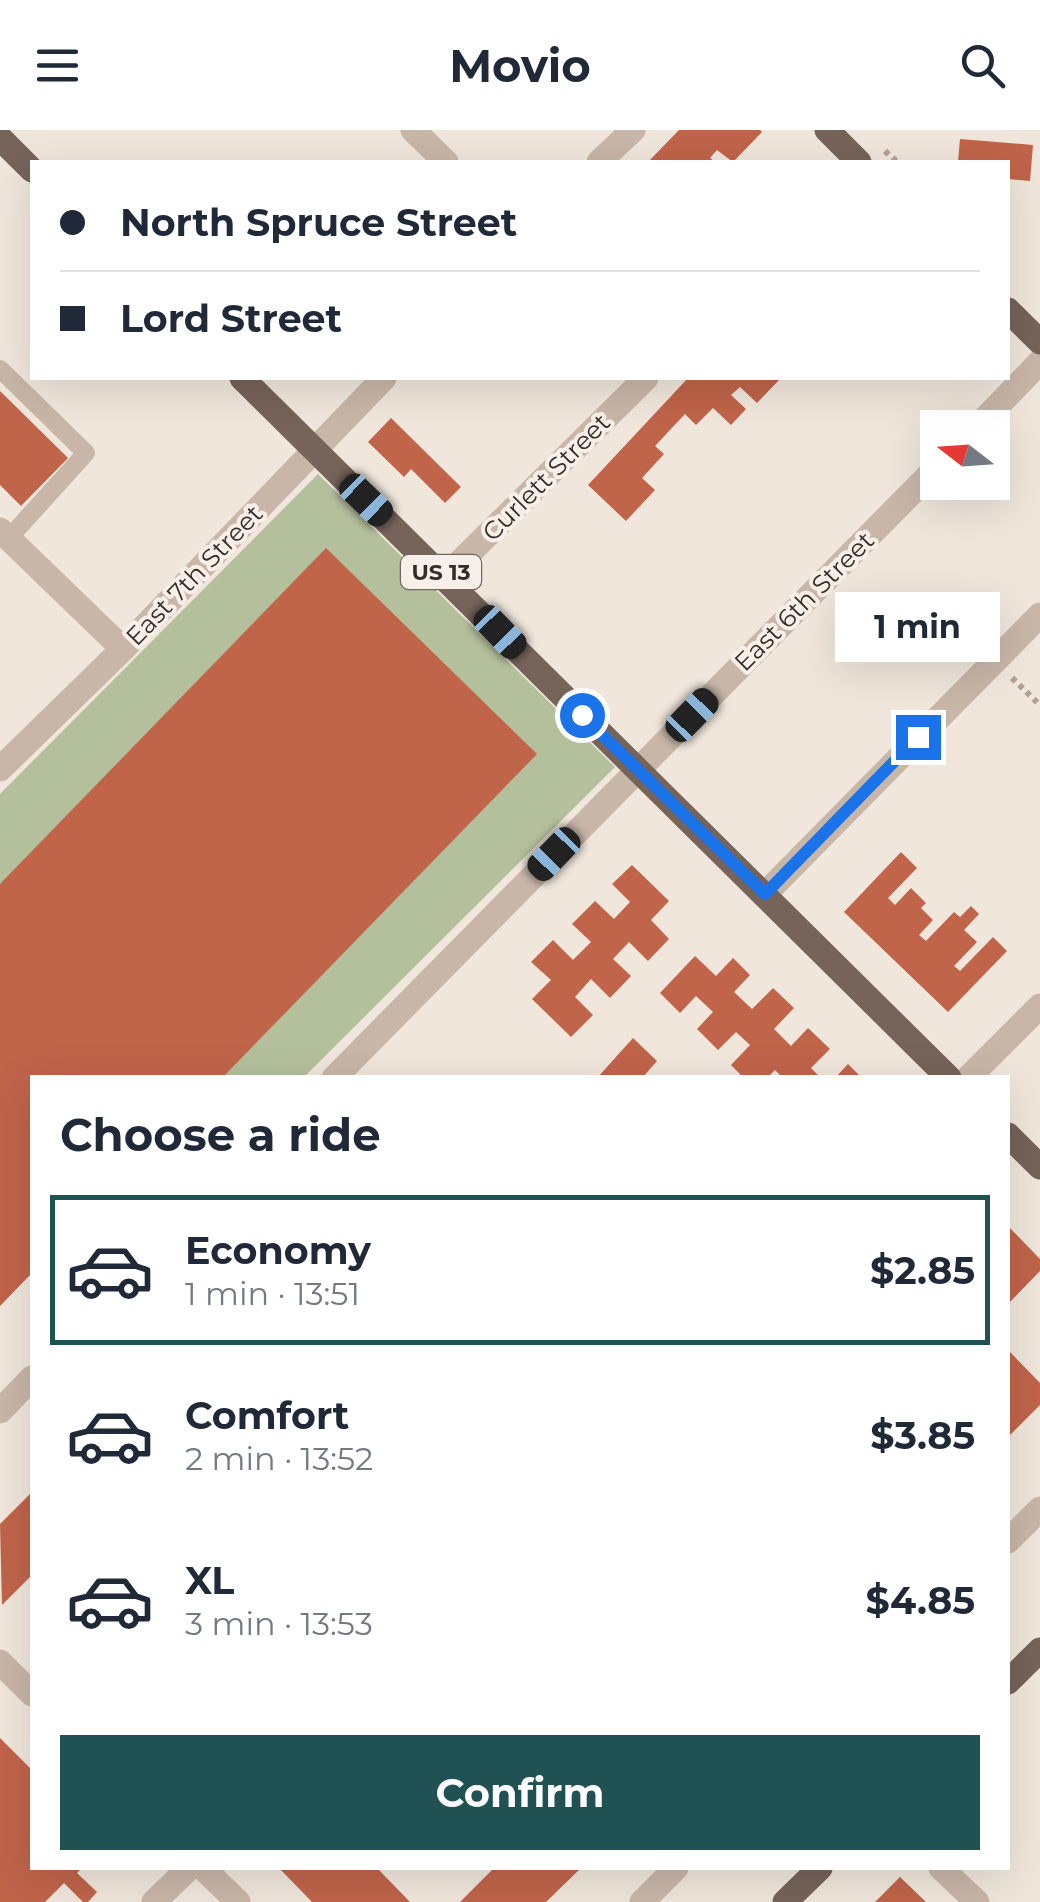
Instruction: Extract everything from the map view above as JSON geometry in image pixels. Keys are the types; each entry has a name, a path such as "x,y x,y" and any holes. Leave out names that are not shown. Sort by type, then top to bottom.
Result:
{"main road":[{"path":"827,130 857,160"},
{"path":"0,138 30,168"},
{"path":"1010,312 1040,342"},
{"name":"US 13","path":"244,380 947,1075"},
{"path":"1010,1137 1040,1167"},
{"path":"1010,1680 1040,1650"},
{"path":"785,1902 818,1870"}],"street":[{"path":"412,130 444,160"},
{"path":"601,160 632,130"},
{"path":"993,410 1040,362"},
{"name":"East 7th Street","path":"0,769 124,649 382,380"},
{"name":"Curlett Street","path":"446,576 644,380"},
{"name":"East 6th Street","path":"337,1075 920,484"},
{"path":"4,534 124,649"},
{"path":"765,894 1040,614"},
{"path":"971,1075 1040,1006"},
{"path":"0,1410 30,1380"},
{"path":"1010,1539 1040,1509"},
{"path":"0,1662 30,1692"},
{"path":"154,1902 186,1870"},
{"path":"205,1870 238,1902"},
{"path":"642,1902 674,1870"},
{"path":"942,1870 976,1902"}],"lane":[{"path":"0,369 86,453 4,534"}],"path":[{"path":"1007,673 1040,705"}],"green space":[{"path":"318,474 615,767 306,1075 168,1075 0,907 0,794"}],"building":[{"path":"679,130 762,132 735,160 717,150 710,158 712,160 650,160"},
{"path":"960,139 1033,145 1030,181 1010,179 1010,160 958,160"},
{"path":"686,380 779,380 757,403 740,387 731,395 746,409 731,425 713,408 696,425 685,414 655,446 664,454 642,478 655,490 626,521 588,485"},
{"path":"0,391 68,458 21,506 0,485"},
{"path":"391,418 461,487 445,503 411,469 404,477 368,442"},
{"path":"326,548 537,754 225,1075 30,1075 30,1275 0,1306 0,884"},
{"path":"901,852 917,868 888,898 895,905 911,888 926,903 921,908 933,920 919,935 926,941 954,912 960,917 971,906 979,914 964,930 977,942 954,966 960,971 993,937 1007,951 948,1012 844,912"},
{"path":"632,865 669,901 651,920 669,939 648,961 629,942 613,959 631,976 610,998 591,979 575,997 593,1015 571,1037 532,999 551,980 531,962 553,940 573,960 591,942 572,924 595,901 614,919 630,902 612,884"},
{"path":"695,956 716,976 733,958 750,975 734,992 752,1009 773,988 794,1008 774,1029 791,1046 808,1028 830,1049 811,1068 818,1075 780,1075 775,1070 770,1075 741,1075 731,1065 750,1045 736,1032 718,1050 697,1029 713,1012 696,996 680,1013 660,993"},
{"path":"633,1038 657,1061 645,1075 600,1075"},
{"path":"848,1064 859,1075 838,1075"},
{"path":"1010,1228 1040,1259 1040,1271 1010,1302"},
{"path":"1010,1352 1040,1383 1040,1405 1010,1435"},
{"path":"30,1494 30,1577 2,1605 0,1524"},
{"path":"0,1738 30,1768 30,1870 80,1870 77,1873 97,1892 83,1902 64,1883 45,1902 0,1902"},
{"path":"281,1870 379,1870 410,1902 312,1902"},
{"path":"492,1870 579,1870 546,1902 460,1902"},
{"path":"900,1877 926,1902 875,1902"}],"route":[{"path":"582,715 765,894 918,737"}]}
